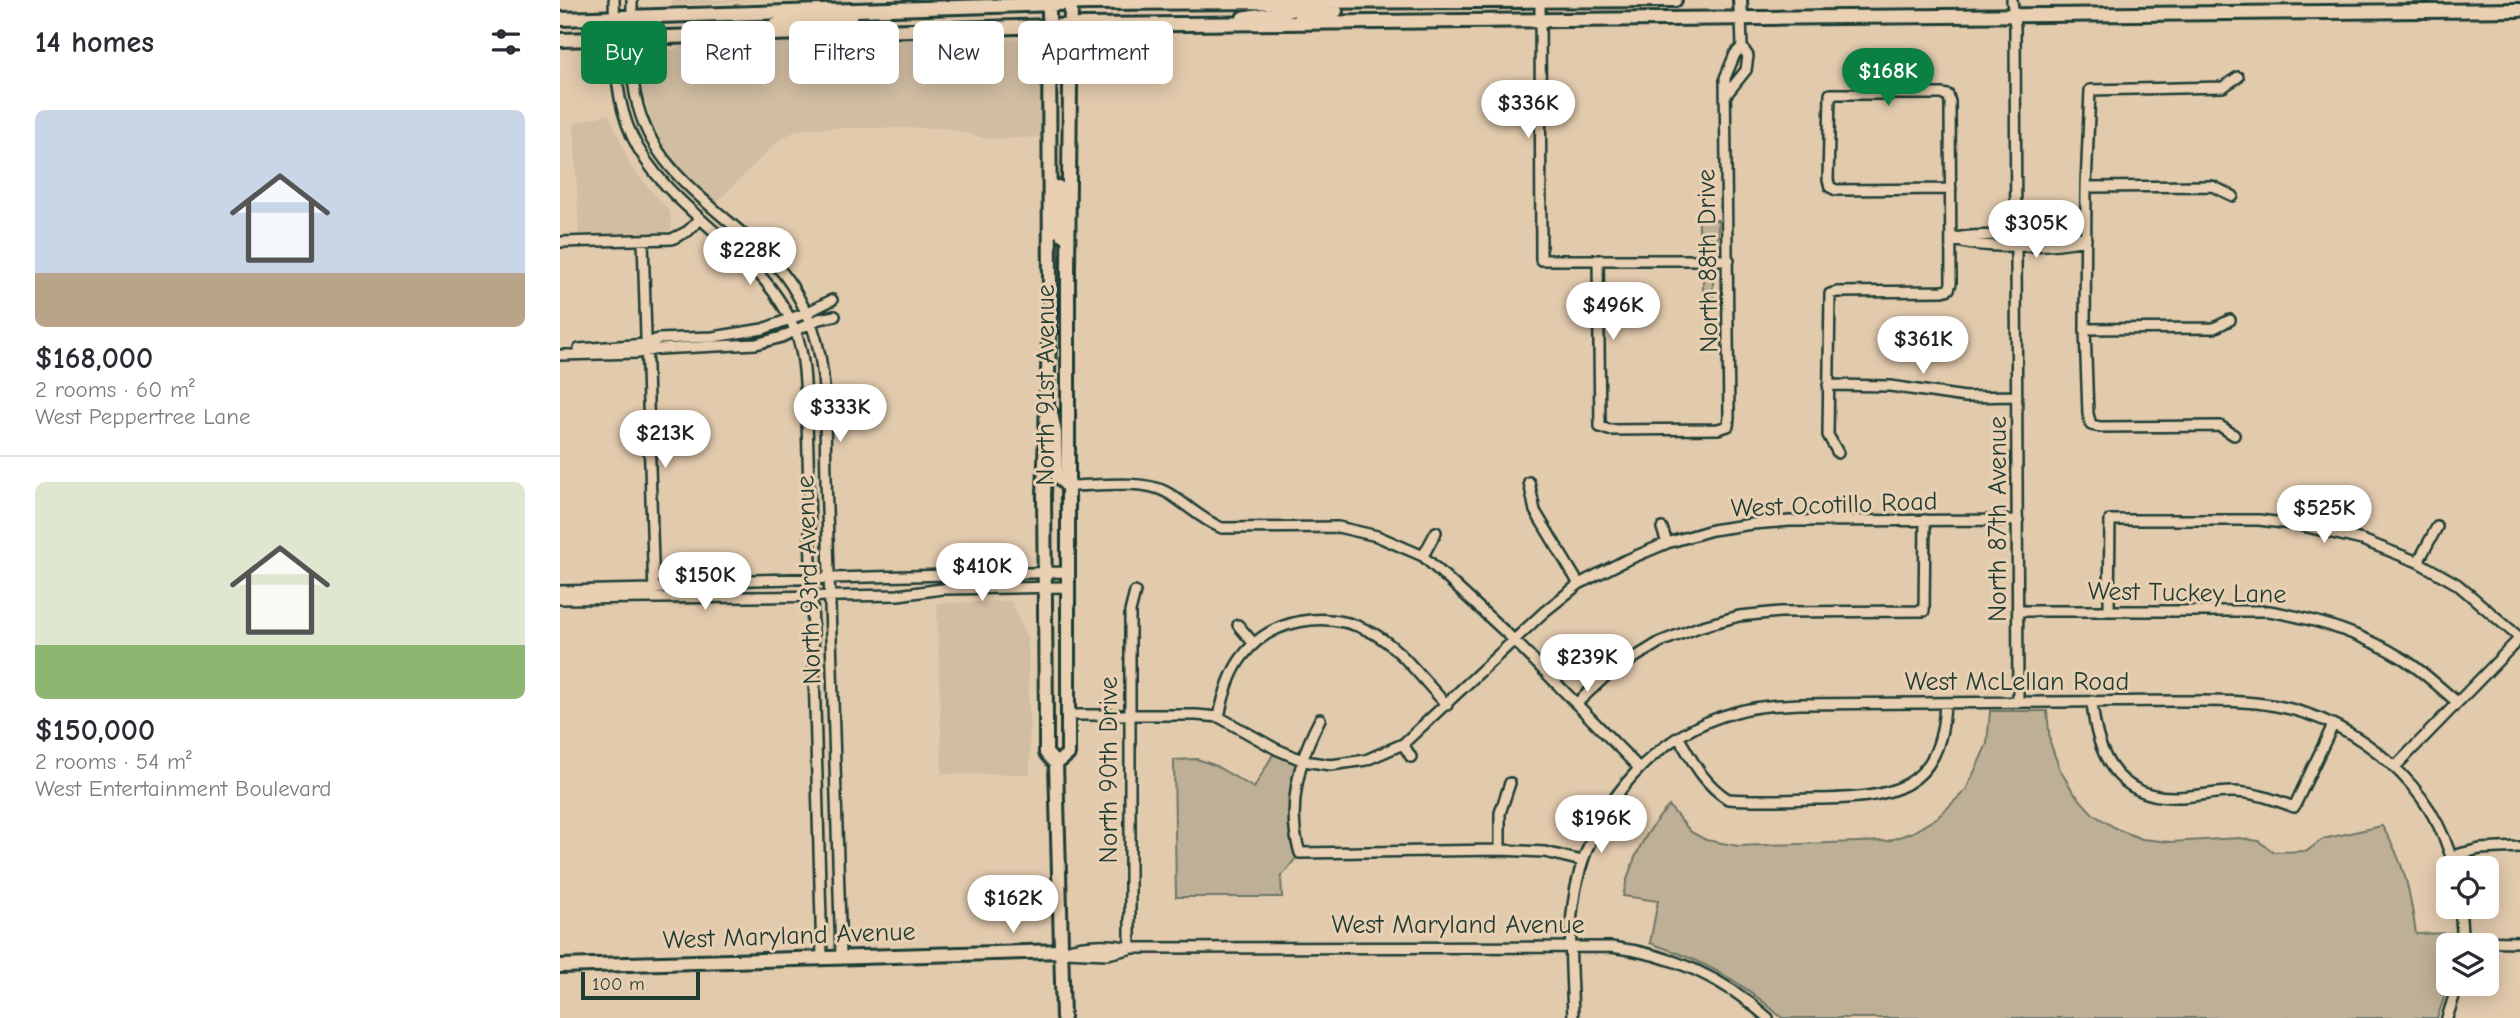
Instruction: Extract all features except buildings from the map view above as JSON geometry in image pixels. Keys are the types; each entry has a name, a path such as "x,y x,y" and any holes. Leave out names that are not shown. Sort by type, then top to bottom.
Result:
{"main road":[{"path":"560,19 851,11 1049,2 1675,0"},
{"path":"1741,0 1741,17"},
{"name":"North 91st Avenue","path":"1048,21 1049,2"},
{"name":"North 91st Avenue","path":"1071,2 1071,21"},
{"path":"1299,22 1300,15 1304,12 1371,10 1375,9 1377,2"},
{"path":"1228,23 1258,14 1288,13 1301,3"},
{"path":"1173,24 2014,15 2491,5 2520,10"},
{"path":"775,25 848,20 851,11"},
{"path":"775,34 1018,28"},
{"path":"560,40 581,40"},
{"name":"North 91st Avenue","path":"1048,84 1050,299 1044,484 1046,754 1056,764 1063,1018"},
{"name":"North 91st Avenue","path":"1056,764 1068,754 1070,84"},
{"path":"1049,156 1058,181 1060,230 1068,238"},
{"path":"1047,396 1053,421 1056,474 1067,486"},
{"name":"West Maryland Avenue","path":"560,966 1062,951"}],"street":[{"name":"North 93rd Avenue","path":"614,0 615,18"},
{"name":"North 93rd Avenue","path":"632,0 632,21"},
{"name":"North 87th Avenue","path":"2012,0 2017,240 2018,702"},
{"path":"1540,1 1541,260 1729,260"},
{"path":"1726,95 1746,70 1748,56 1742,47 1741,17"},
{"name":"North 88th Drive","path":"1598,260 1600,427 1622,430 1718,429 1727,426 1730,417 1725,78 1735,54 1742,47"},
{"path":"1732,64 1746,70"},
{"path":"2234,435 2220,426 2091,425 2088,414 2085,329 2085,187 2091,90 2223,87 2238,77"},
{"name":"North 93rd Avenue","path":"617,84 630,133 643,158 659,179 766,282 790,320 802,357 812,579 822,957"},
{"name":"North 93rd Avenue","path":"633,84 638,108 656,149 683,181 777,266 806,313 819,351 830,578 841,956"},
{"path":"1838,453 1828,435 1830,294 1949,289 1951,239 1951,189 1950,102 1948,95 1830,94 1830,187 1836,190 1951,189"},
{"path":"2085,187 2212,186 2233,196"},
{"path":"560,242 667,240 688,231 700,219"},
{"path":"2055,233 2055,245"},
{"path":"1951,239 1965,245 2055,233 2086,239"},
{"path":"2017,240 2055,245 2086,239"},
{"path":"643,240 654,593"},
{"path":"646,348 658,340 750,332 775,326 832,299"},
{"path":"560,353 755,344 811,325 819,319 835,316"},
{"path":"2085,329 2214,328 2230,320"},
{"path":"1828,385 1890,386 1965,397 2017,396"},
{"path":"1529,482 1535,510 1579,584"},
{"path":"1067,486 1146,486 1168,493 1211,524 1222,528 1338,527 1377,536 1423,556 1514,640 1639,768"},
{"path":"1576,704 1608,674 1660,642 1739,616 1780,612 1924,611 1925,520"},
{"name":"West Ocotillo Road","path":"1514,640 1579,584 1667,543 1712,530 1752,524 2018,520"},
{"path":"2109,611 2110,520 2279,522 2362,540 2418,562 2457,584 2520,638 2395,767"},
{"path":"2418,562 2437,527"},
{"path":"1662,528 1667,543"},
{"path":"1423,556 1436,532"},
{"path":"560,599 654,593 717,581 1067,572"},
{"path":"560,592 654,593 662,600 898,595 942,589 1067,587"},
{"name":"North 90th Drive","path":"1130,948 1130,612 1135,592"},
{"name":"West Tuckey Lane","path":"2018,611 2269,611 2304,617 2350,631 2403,659 2457,702"},
{"path":"1219,718 1230,679 1240,659 1254,643 1274,630 1304,620 1340,620 1370,631 1386,643 1447,705"},
{"path":"1238,625 1254,643"},
{"path":"1068,715 1196,715 1219,718 1304,761 1331,765 1366,760 1403,744 1514,640"},
{"path":"2092,701 2097,740 2105,760 2127,784 2147,795 2178,797 2231,792 2259,794 2294,807 2333,724"},
{"name":"West McLellan Road","path":"1573,1018 1573,906 1582,861 1607,808 1639,768 1679,738 1714,720 1757,707 1800,704 2092,701 2256,702 2294,710 2333,724 2377,751 2395,767 2429,811 2451,856"},
{"path":"1679,738 1698,771 1714,790 1728,799 1865,798 1896,790 1912,781 1929,764 1940,741 1945,702"},
{"path":"1320,719 1312,733 1294,803 1294,836 1300,853 1500,850 1545,852 1582,861"},
{"path":"1403,744 1410,757"},
{"path":"1500,850 1500,813 1510,783"},
{"path":"2451,856 2480,849 2520,847"},
{"path":"2499,942 2520,942"},
{"name":"West Maryland Avenue","path":"1062,951 1107,954 1130,948 1572,946 1629,949 1682,964 1731,989 1768,1018"},
{"path":"2447,1018 2454,996"}],"shaded area":[{"path":"672,0 769,0 673,5"},
{"path":"769,0 851,0 834,3"},
{"path":"899,38 913,38 913,84 1004,84 1004,40 1018,39 1018,84 1040,84 1042,137 987,139 948,128 812,128 797,131 781,138 716,203 679,166 664,146 653,126 641,84 667,84 667,50 681,47 681,84 775,84 775,43 789,43 789,84 899,84"},
{"path":"609,114 631,167 670,212 672,228 669,231 579,235 574,123"},
{"path":"1699,220 1718,220 1718,242 1699,242"},
{"path":"1703,278 1713,278 1713,299 1703,299"},
{"path":"1011,601 1028,641 1030,774 942,774 937,603"},
{"path":"1990,711 2047,711 2050,742 2060,770 2074,793 2093,814 2117,829 2142,839 2170,842 2239,838 2258,841 2274,852 2307,851 2323,839 2382,826 2405,878 2416,934 2436,933 2436,996 2445,996 2437,1018 1782,1018 1752,993 1721,973 1650,943 1658,901 1623,896 1640,848 1669,806 1691,832 1706,840 1738,846 1888,841 1913,832 1938,817 1966,790 1987,744"},
{"path":"1276,749 1304,761 1297,786 1300,853 1281,877 1282,897 1176,897 1174,760 1197,759 1214,765 1254,788"}]}
